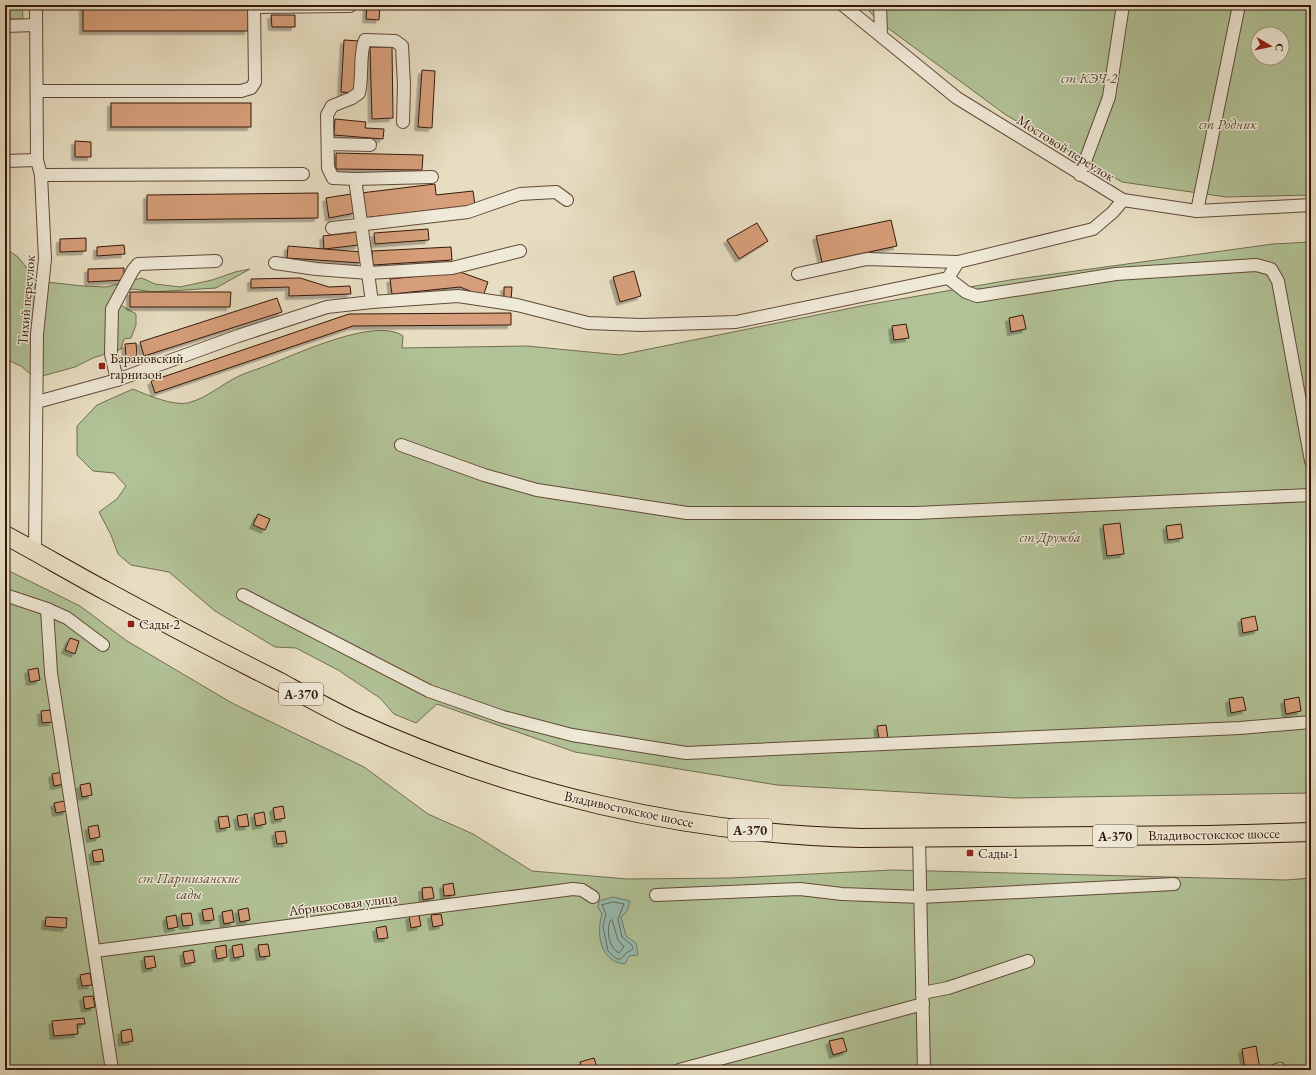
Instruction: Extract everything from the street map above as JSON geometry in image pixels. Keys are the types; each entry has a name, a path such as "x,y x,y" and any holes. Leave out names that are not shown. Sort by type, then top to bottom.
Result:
{"highway":[{"name":"Владивостокское шоссе","path":"5,535 35,550 106,591 352,719 459,764 583,802 698,824 811,837 918,838 1209,835 1311,832"}],"street":[{"name":"Тихий переулок","path":"35,550 37,402 36,334 46,259 41,175 37,160 36,5"},
{"name":"Мостовой переулок","path":"843,5 881,34 957,98 1122,200 1197,211 1311,205"},
{"path":"880,5 881,34"},
{"path":"1080,175 1110,97 1123,5"},
{"path":"1197,211 1239,5"},
{"path":"37,91 241,91 251,88 255,82 254,6 350,6"},
{"path":"5,26 36,25"},
{"path":"403,122 402,46 395,41 365,40 362,45 362,80 359,93 352,98 332,106 327,115 328,168 333,178 355,179 432,177"},
{"path":"328,144 370,144"},
{"path":"5,161 37,160"},
{"path":"41,175 303,174"},
{"path":"355,179 372,302"},
{"path":"332,228 468,212 520,194 556,192 567,200"},
{"path":"798,274 867,259 958,262 1093,229 1114,212 1122,200"},
{"path":"275,263 316,269 369,273 452,268 520,251"},
{"path":"117,380 111,354 112,309 133,270 138,264 216,260"},
{"path":"37,402 117,380 238,336 327,307 372,302 458,296 517,305 588,323 641,325 736,322 948,278 958,262"},
{"path":"948,278 966,292 977,296 1116,274 1256,265 1271,269 1278,281 1311,462"},
{"path":"401,446 484,475 537,490 687,513 916,513 1311,495"},
{"path":"243,595 429,691 503,717 572,735 686,753 1240,728 1311,722"},
{"path":"5,597 47,609 67,618 103,645"},
{"path":"47,609 51,673 112,1070"},
{"path":"918,838 921,897 924,1070"},
{"path":"656,895 800,889 842,894 921,897 1174,884"},
{"name":"Абрикосовая улица","path":"94,951 573,889 582,890 592,897"},
{"path":"679,1070 922,998 1028,961"}],"green space":[{"path":"5,5 22,5 23,19 5,19"},
{"path":"864,5 1311,5 1311,195 1226,197 1122,182 1006,115 877,20"},
{"name":"ст Дружба","path":"1311,242 1311,793 1015,798 777,785 575,752 437,704 416,723 394,714 380,698 338,670 296,648 275,647 215,611 169,572 131,565 118,554 111,535 99,512 117,499 126,486 114,473 93,471 77,455 77,426 97,405 133,389 153,397 175,403 188,403 202,398 243,374 301,351 358,333 391,331 403,336 402,348 527,346 620,355 866,305 1010,280 1273,244"},
{"path":"5,248 18,257 37,281 83,286 106,287 142,278 155,284 180,287 250,269 216,288 153,292 133,289 116,293 119,304 136,314 136,325 131,338 124,339 121,349 93,358 75,367 35,378 21,366 5,359"},
{"name":"ст Партизанские сады","path":"5,569 80,606 127,641 232,703 364,767 428,814 473,834 532,871 627,879 730,878 893,870 1286,880 1311,878 1311,1070 5,1070"}],"water":[{"path":"613,897 630,901 627,911 621,917 626,936 636,943 638,955 629,956 625,964 617,962 605,953 600,938 600,922 602,914 598,907 599,901"}],"building":[{"path":"367,5 380,5 379,20 366,19"},
{"path":"248,6 248,31 83,31 83,7"},
{"path":"271,15 295,15 295,27 272,27"},
{"path":"344,40 360,41 356,93 341,92"},
{"path":"370,47 392,47 393,118 372,119"},
{"path":"422,70 435,71 432,128 418,127"},
{"path":"111,103 251,103 251,127 111,127"},
{"path":"335,119 366,122 365,128 384,129 383,139 334,135"},
{"path":"75,141 91,142 91,157 75,157"},
{"path":"336,153 423,155 422,170 336,169"},
{"path":"435,184 436,195 473,191 475,205 364,218 361,193"},
{"path":"318,193 318,218 147,220 147,195"},
{"path":"351,194 355,213 329,218 326,198"},
{"path":"891,220 897,246 822,262 816,236"},
{"path":"757,223 768,241 739,259 727,240"},
{"path":"428,229 429,240 375,244 374,233"},
{"path":"357,232 359,245 324,249 323,236"},
{"path":"86,238 86,251 60,252 60,239"},
{"path":"124,245 125,254 97,256 97,247"},
{"path":"288,246 362,252 361,263 287,258"},
{"path":"451,247 452,260 373,265 372,251"},
{"path":"124,268 124,280 88,282 88,269"},
{"path":"634,271 641,296 620,302 613,277"},
{"path":"460,272 488,282 483,296 460,287 392,294 390,279"},
{"path":"300,278 329,287 350,286 351,294 289,296 289,287 251,288 251,279"},
{"path":"504,287 512,287 511,300 504,300"},
{"path":"130,292 231,292 230,307 130,307"},
{"path":"277,298 282,312 144,356 140,342"},
{"path":"511,313 511,325 353,326 155,393 151,381 349,314"},
{"path":"1023,315 1026,329 1011,332 1009,318"},
{"path":"906,324 909,338 894,340 892,326"},
{"path":"136,343 137,356 126,357 125,344"},
{"path":"258,514 270,519 265,530 253,525"},
{"path":"1120,523 1124,554 1107,556 1103,525"},
{"path":"1181,524 1183,538 1168,540 1166,526"},
{"path":"1255,616 1258,630 1243,633 1241,619"},
{"path":"70,638 79,641 75,654 65,650"},
{"path":"38,668 40,680 30,682 28,670"},
{"path":"1243,697 1246,710 1231,713 1229,699"},
{"path":"1299,697 1301,711 1286,714 1284,700"},
{"path":"50,710 53,722 42,723 41,711"},
{"path":"886,725 888,738 879,739 877,726"},
{"path":"62,772 64,784 54,786 52,774"},
{"path":"90,783 92,795 82,797 80,785"},
{"path":"65,801 67,811 56,813 54,803"},
{"path":"283,806 285,818 275,820 273,808"},
{"path":"264,812 266,824 256,826 254,814"},
{"path":"247,814 249,826 239,827 237,816"},
{"path":"228,816 230,827 220,829 218,817"},
{"path":"98,825 100,837 90,839 88,827"},
{"path":"285,831 287,843 277,844 275,832"},
{"path":"102,849 104,861 94,862 92,851"},
{"path":"453,883 455,895 444,896 443,885"},
{"path":"432,887 434,898 423,900 422,888"},
{"path":"212,908 214,920 204,921 202,910"},
{"path":"248,908 250,920 240,922 238,910"},
{"path":"232,910 234,922 224,924 222,912"},
{"path":"191,913 193,925 183,926 181,914"},
{"path":"441,914 443,925 433,927 431,915"},
{"path":"176,915 178,927 168,929 166,917"},
{"path":"419,915 421,926 411,928 409,916"},
{"path":"46,917 67,918 66,928 45,926"},
{"path":"386,926 388,938 378,939 376,928"},
{"path":"242,944 244,956 234,958 232,946"},
{"path":"268,944 270,956 260,957 258,945"},
{"path":"226,945 227,957 217,959 215,947"},
{"path":"193,950 195,962 185,964 183,952"},
{"path":"154,956 156,967 146,969 144,957"},
{"path":"90,973 92,985 82,986 80,975"},
{"path":"93,996 95,1007 85,1009 83,997"},
{"path":"84,1018 85,1024 77,1024 78,1034 54,1036 52,1021"},
{"path":"131,1029 133,1041 122,1043 121,1031"},
{"path":"843,1038 847,1051 833,1055 829,1041"},
{"path":"1256,1046 1260,1069 1245,1070 1242,1049"},
{"path":"594,1058 598,1070 582,1070 580,1062"}],"place":[{"name":"Барановский гарнизон","path":"102,366"},
{"name":"Сады-2","path":"131,624"},
{"name":"Сады-1","path":"970,853"}],"park label":[{"name":"ст КЭЧ-2","path":"1089,78"},
{"name":"ст Родник","path":"1228,124"}]}
